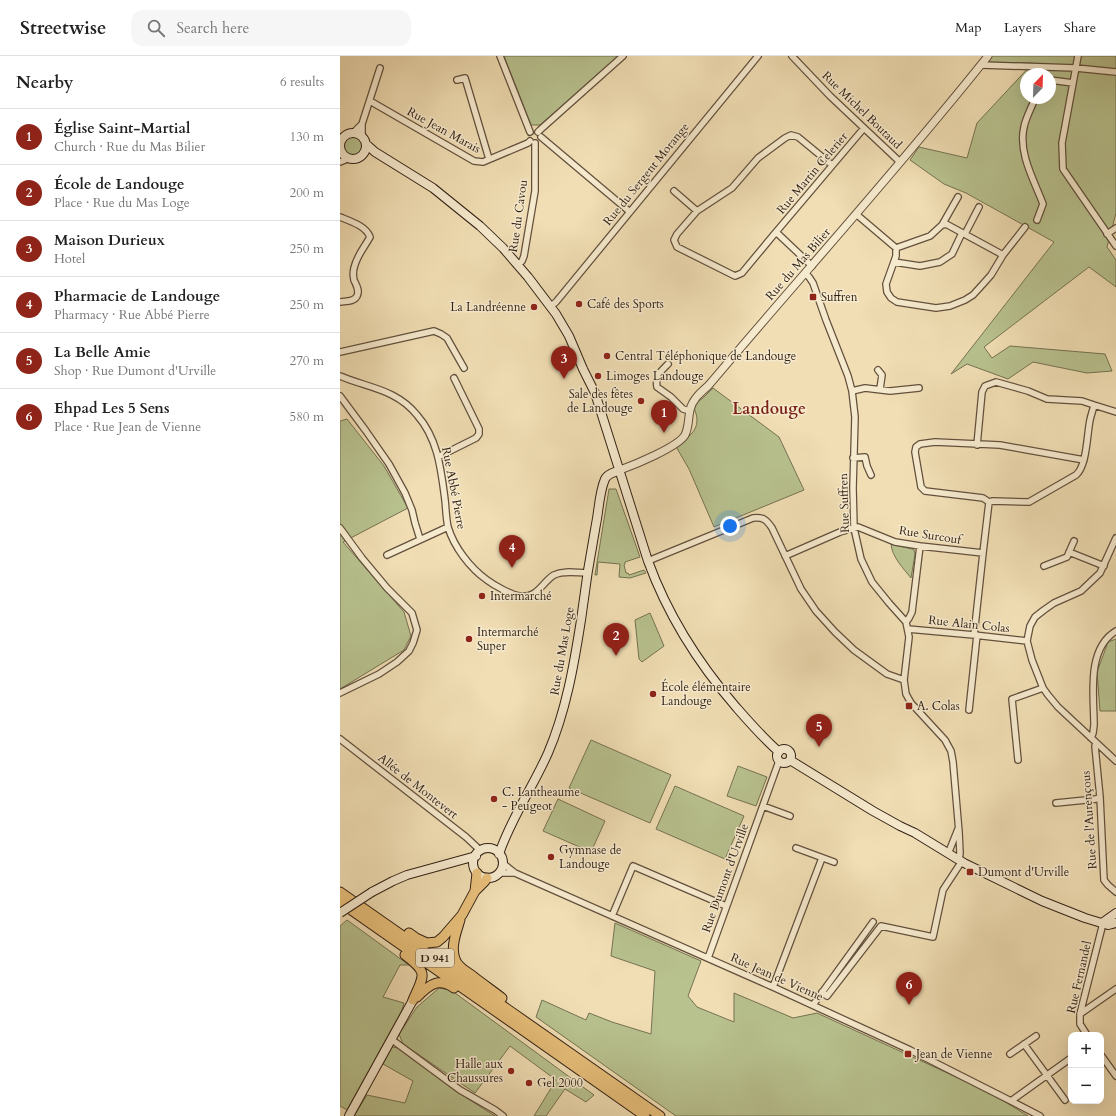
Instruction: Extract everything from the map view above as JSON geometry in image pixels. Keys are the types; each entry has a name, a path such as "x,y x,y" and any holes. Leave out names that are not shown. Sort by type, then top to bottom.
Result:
{"highway":[{"path":"475,891 476,871"},
{"path":"487,878 475,891 462,915 455,934 454,945 457,963 522,1014 529,1024"},
{"path":"340,886 416,938 427,943 437,942 444,937 462,915"},
{"name":"D 941","path":"340,892 660,1116"},
{"name":"D 941","path":"340,902 645,1116"},
{"path":"369,922 383,939 420,967 423,972 422,980 413,1000"},
{"path":"413,1000 428,986 435,983 443,983 452,986 472,1001 492,1009"}],"main road":[{"path":"364,140 365,151 357,158 350,158 343,154 340,148 341,141 346,134 358,134 364,140 375,152 433,188 480,226 503,248 551,306 569,336 583,369 593,387 648,561 675,621 697,657 727,698 778,752 777,756 779,761 781,763 786,763 790,760"},
{"path":"363,154 374,155 390,161"},
{"name":"Rue du Mas Loge","path":"499,854 505,835 538,773 558,728 572,670 600,496 605,479 608,475 620,470"},
{"path":"778,752 782,749 787,750 790,753 790,760"},
{"path":"790,760 873,811 915,833 960,860 1042,901 1085,918 1108,925 1116,923"},
{"name":"Rue du Mas Loge","path":"489,849 505,835"},
{"path":"340,913 392,881 407,875 462,860 489,849 499,854 502,858 503,864 499,873 493,877 487,878 481,876 462,860"},
{"path":"476,871 473,862 478,853"},
{"path":"1102,923 1116,913"},
{"path":"349,1116 413,1000"}],"street":[{"path":"500,56 530,132 528,136 533,142 538,141 540,130 623,56"},
{"name":"Rue du Sergent Morange","path":"551,306 556,302 758,56"},
{"name":"Rue Michel Boutaud","path":"792,56 830,96 900,162"},
{"name":"Rue du Mas Bilier","path":"620,470 665,450 680,441 687,431 690,411 695,398 708,386 812,266 988,56"},
{"path":"1078,56 1062,143 1063,169 1116,246"},
{"path":"981,65 1076,68 1116,72"},
{"path":"346,134 357,130 362,124 380,68"},
{"path":"457,80 465,78 489,159"},
{"path":"1056,81 1073,83"},
{"name":"Rue Jean Marais","path":"370,101 474,161 483,162 533,142"},
{"path":"1033,104 1024,127 1023,151 1044,204 1036,220"},
{"path":"362,124 364,140"},
{"name":"Rue Martin Celerier","path":"697,211 677,234 674,240 677,247 734,276 742,272 864,128"},
{"path":"530,132 535,131 539,134 630,212"},
{"path":"674,191 697,211 732,188 758,158 785,138 791,136 798,137 832,165"},
{"name":"Rue du Cavou","path":"517,266 522,261 524,256 535,191 533,142"},
{"path":"340,162 350,158"},
{"path":"896,248 930,236 942,225 958,197"},
{"path":"894,262 920,266 940,262 952,254 979,207"},
{"path":"856,214 896,248 896,256 886,284 887,292 891,298 897,302 936,308 950,306 973,295 991,275 1003,255 1025,227"},
{"path":"340,216 363,228 368,232 370,237 366,245 359,253 354,267 353,276 358,290 357,296 352,300 340,302"},
{"path":"942,225 946,224 1003,255"},
{"path":"1107,234 1116,228"},
{"path":"776,232 812,266"},
{"name":"Rue Suffren","path":"805,273 810,277 813,283 848,376 852,391 855,416 853,458 854,528 861,559 872,582 906,622 909,638 904,680 906,694 911,703 945,740 951,751 959,826 960,860"},
{"path":"340,352 434,331 447,338 464,368"},
{"path":"668,364 660,372 656,381 658,387 683,409 690,411"},
{"path":"878,370 882,375 880,389"},
{"name":"Rue Abbé Pierre","path":"340,376 388,392 402,400 427,426 438,457 448,527 459,550 478,574 491,583 518,596 526,596 533,594 554,576 559,574 571,572 587,573"},
{"path":"438,457 476,438 479,434 479,429 454,378"},
{"path":"977,445 982,392 985,386 996,382 1028,391 1047,399 1082,401 1116,412"},
{"path":"852,391 866,388 890,391 919,388"},
{"path":"340,396 389,464 402,487 412,510 420,539"},
{"path":"1084,460 1000,445 935,442 920,444 916,447 915,452 921,488 925,491 983,498 990,502 1029,502 1080,472 1084,460 1090,418 1094,405"},
{"name":"Rue Suffren","path":"853,458 865,457 871,475"},
{"path":"970,710 983,553 990,502"},
{"path":"648,561 753,518 761,517 768,521 801,589 816,611 854,650 888,674 904,680"},
{"path":"387,555 448,527"},
{"name":"Rue Surcouf","path":"854,528 858,527 895,542 983,553"},
{"path":"340,528 387,588 412,614 417,630 409,651 397,662 379,674 340,692"},
{"path":"785,556 840,532 854,528"},
{"path":"1116,538 1100,573 1082,591 1054,603 1035,617 1030,626 1027,641 1032,660 1043,688 1058,707 1116,761"},
{"path":"1044,566 1067,557 1074,541"},
{"path":"906,622 912,612 920,546"},
{"path":"1069,552 1104,566"},
{"name":"Rue Alain Colas","path":"908,629 1027,641"},
{"path":"1091,738 1094,726 1094,670 1096,658 1102,644 1111,634 1116,631"},
{"path":"1018,760 1012,699 1043,688"},
{"name":"Allée de Montevert","path":"340,740 466,837 478,853"},
{"name":"Rue de l'Aurençous","path":"1096,743 1104,880 1116,892"},
{"name":"Rue Dumont d'Urville","path":"708,958 779,761"},
{"path":"1056,802 1096,799 1100,797"},
{"path":"763,806 790,816"},
{"name":"Rue Suffren","path":"948,853 959,826"},
{"path":"796,848 834,862"},
{"path":"774,987 822,858"},
{"path":"822,992 827,996 881,926 933,937 942,890 960,860"},
{"name":"Rue Jean de Vienne","path":"503,864 515,873 774,987 921,1055 1040,1116"},
{"path":"612,916 633,866 726,906"},
{"path":"499,873 515,873"},
{"path":"813,1005 874,922"},
{"name":"Rue Fernandel","path":"1086,1032 1080,1024 1080,1014 1102,923"},
{"path":"1080,1014 1116,989"},
{"path":"1010,1054 1036,1036"},
{"path":"391,1039 460,1090 503,1116"},
{"path":"1024,1044 1065,1100"},
{"path":"1104,1059 1116,1076"},
{"path":"1011,1101 1068,1060"},
{"path":"1110,1068 1116,1064"}],"green space":[{"path":"504,56 618,56 540,125 531,125"},
{"path":"984,56 1116,56 1116,213 1107,247 1116,260 1116,287 1089,267 984,347 992,358 1010,346 1105,354 1112,371 1087,373 1033,362 1008,379 967,364 951,374 1054,242 966,193 944,184 910,160 919,147 967,158 977,123 1020,77 1020,104 1056,104 1056,68 1028,68 1033,63 980,62"},
{"path":"353,137 359,140 362,146 359,152 353,155 347,152 344,146 347,140"},
{"path":"713,388 779,437 804,490 714,527 689,469 675,445 687,438 694,430 697,419 693,406"},
{"path":"347,419 384,466 408,508 343,542 404,612 411,636 404,650 340,689 340,421"},
{"path":"609,489 616,489 640,557 625,562 624,565 626,573 629,575 644,570 646,573 630,578 619,577 620,564 598,562 597,575 595,575"},
{"path":"891,544 914,550 915,554 911,578 893,553"},
{"path":"650,613 664,646 642,662 639,659 635,620"},
{"path":"1116,639 1116,711 1100,711 1097,672 1108,642"},
{"path":"591,740 671,775 650,823 569,788"},
{"path":"738,766 767,777 756,806 727,796"},
{"path":"675,786 744,816 725,859 656,829"},
{"path":"558,799 605,821 591,852 543,831"},
{"path":"347,920 409,965 400,965 383,997 404,1003 402,1010 347,1110 340,1106 340,926"},
{"path":"615,923 701,961 688,996 697,1007 734,1022 734,993 793,1018 817,1013 991,1093 1028,1116 676,1116 536,1017 542,1000 586,1020 589,1013 651,1034 655,971 611,956"},
{"path":"439,988 451,990 594,1095 586,1102 565,1089 546,1116 534,1116 556,1080 510,1046 475,1093 403,1044 399,1034 417,1007"},
{"path":"392,1047 398,1048 462,1095 495,1116 354,1116 367,1095 405,1103 413,1081 383,1064"}],"place":[{"name":"Suffren","path":"813,297"},
{"name":"Café des Sports","path":"579,304"},
{"name":"La Landréenne","path":"534,307"},
{"name":"Central Téléphonique de Landouge","path":"607,356"},
{"name":"Limoges Landouge","path":"598,376"},
{"name":"Maison Durieux","path":"564,379"},
{"name":"Sale des fêtes de Landouge","path":"641,401"},
{"name":"Église Saint-Martial","path":"664,433"},
{"name":"Pharmacie de Landouge","path":"512,568"},
{"name":"Intermarché","path":"482,596"},
{"name":"Intermarché Super","path":"469,639"},
{"name":"École de Landouge","path":"616,656"},
{"name":"École élémentaire Landouge","path":"653,694"},
{"name":"A. Colas","path":"909,706"},
{"name":"La Belle Amie","path":"819,747"},
{"name":"C. Lantheaume - Peugeot","path":"494,799"},
{"name":"Gymnase de Landouge","path":"551,857"},
{"name":"Dumont d'Urville","path":"970,872"},
{"name":"Ehpad Les 5 Sens","path":"909,1005"},
{"name":"Jean de Vienne","path":"908,1054"},
{"name":"Halle aux Chaussures","path":"511,1071"},
{"name":"Gel 2000","path":"529,1083"}],"district":[{"name":"Landouge","path":"769,409"}]}
